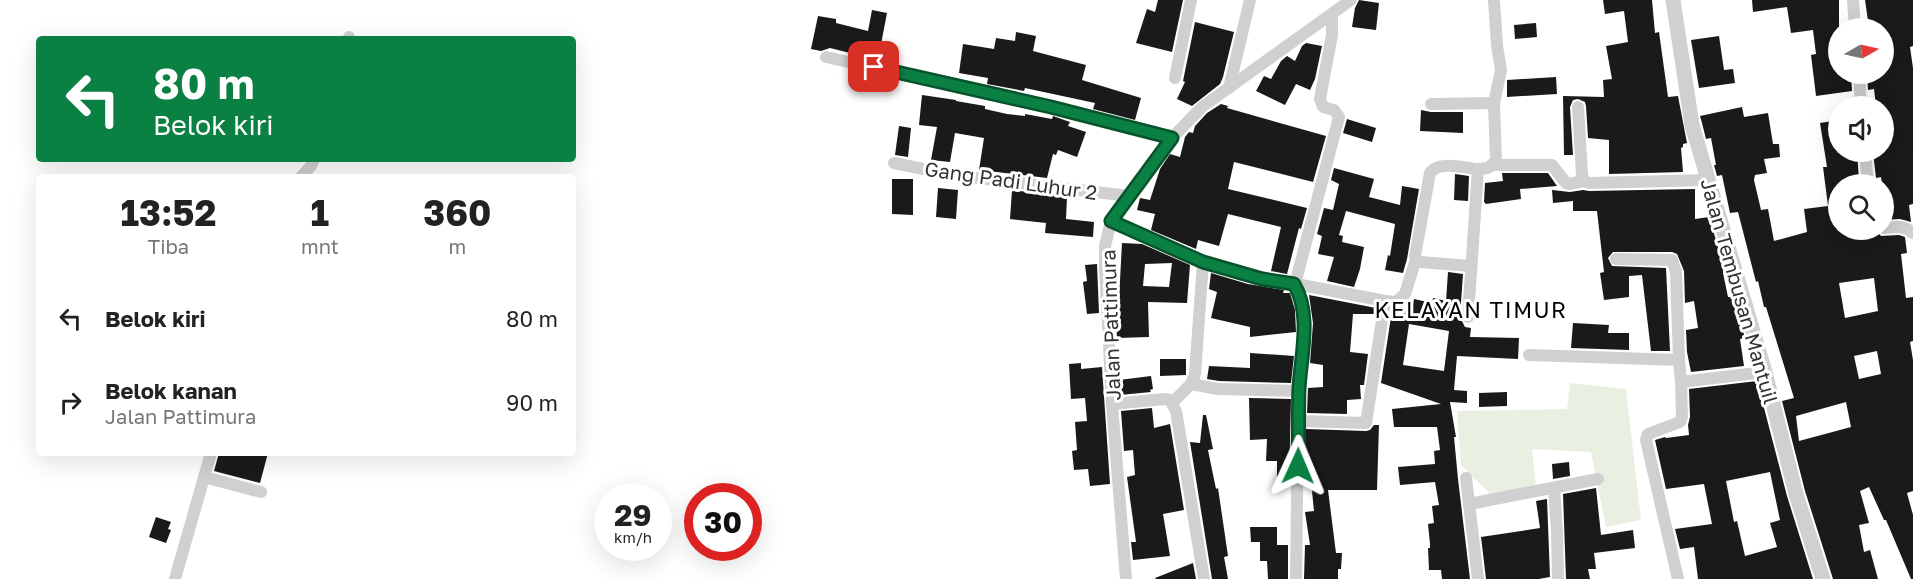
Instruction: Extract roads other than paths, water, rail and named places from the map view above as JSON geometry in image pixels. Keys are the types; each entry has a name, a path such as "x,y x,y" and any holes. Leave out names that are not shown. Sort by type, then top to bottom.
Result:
{"street":[{"path":"1175,78 1191,0"},
{"path":"1229,88 1250,0"},
{"name":"Jalan Pattimura","path":"1125,579 1105,267 1105,246 1111,221 1172,138 1203,107 1351,0"},
{"path":"1493,165 1496,161 1494,103 1501,70 1494,0"},
{"name":"Jalan Tembusan Mantuil","path":"1674,0 1692,125 1765,372 1796,494 1823,579"},
{"path":"1853,0 1854,18"},
{"path":"1296,579 1299,391 1304,329 1302,300 1294,284 1339,117 1334,110 1323,107 1320,99 1332,35 1332,15"},
{"path":"826,57 1051,107 1172,138"},
{"path":"1431,104 1494,103"},
{"path":"1578,107 1584,181"},
{"path":"304,174 313,162"},
{"name":"Gang Padi Luhur 2","path":"894,163 953,175 1129,196"},
{"path":"1111,221 1203,262 1262,279 1396,302 1405,294 1416,259 1430,173 1433,169 1441,166 1478,169 1493,165 1552,165 1569,184 1584,181 1589,183 1707,180"},
{"path":"1468,317 1478,169"},
{"path":"1894,227 1902,226 1913,233"},
{"path":"1416,259 1420,262 1471,266"},
{"path":"1616,260 1671,260 1676,272 1682,420 1678,424 1650,432 1646,440 1678,579"},
{"path":"1172,403 1191,384 1197,363 1203,262"},
{"path":"1299,421 1366,423 1385,301"},
{"path":"1529,355 1679,360"},
{"path":"1681,382 1765,372"},
{"path":"1191,384 1218,389 1299,391"},
{"path":"1112,404 1165,399 1172,403 1176,411 1204,579"},
{"path":"175,579 210,456"},
{"path":"204,477 261,492"},
{"path":"1466,478 1478,579"},
{"path":"1469,504 1598,479"},
{"path":"1554,488 1558,579"}],"district":[{"name":"KELAYAN TIMUR","path":"1471,309"}]}
